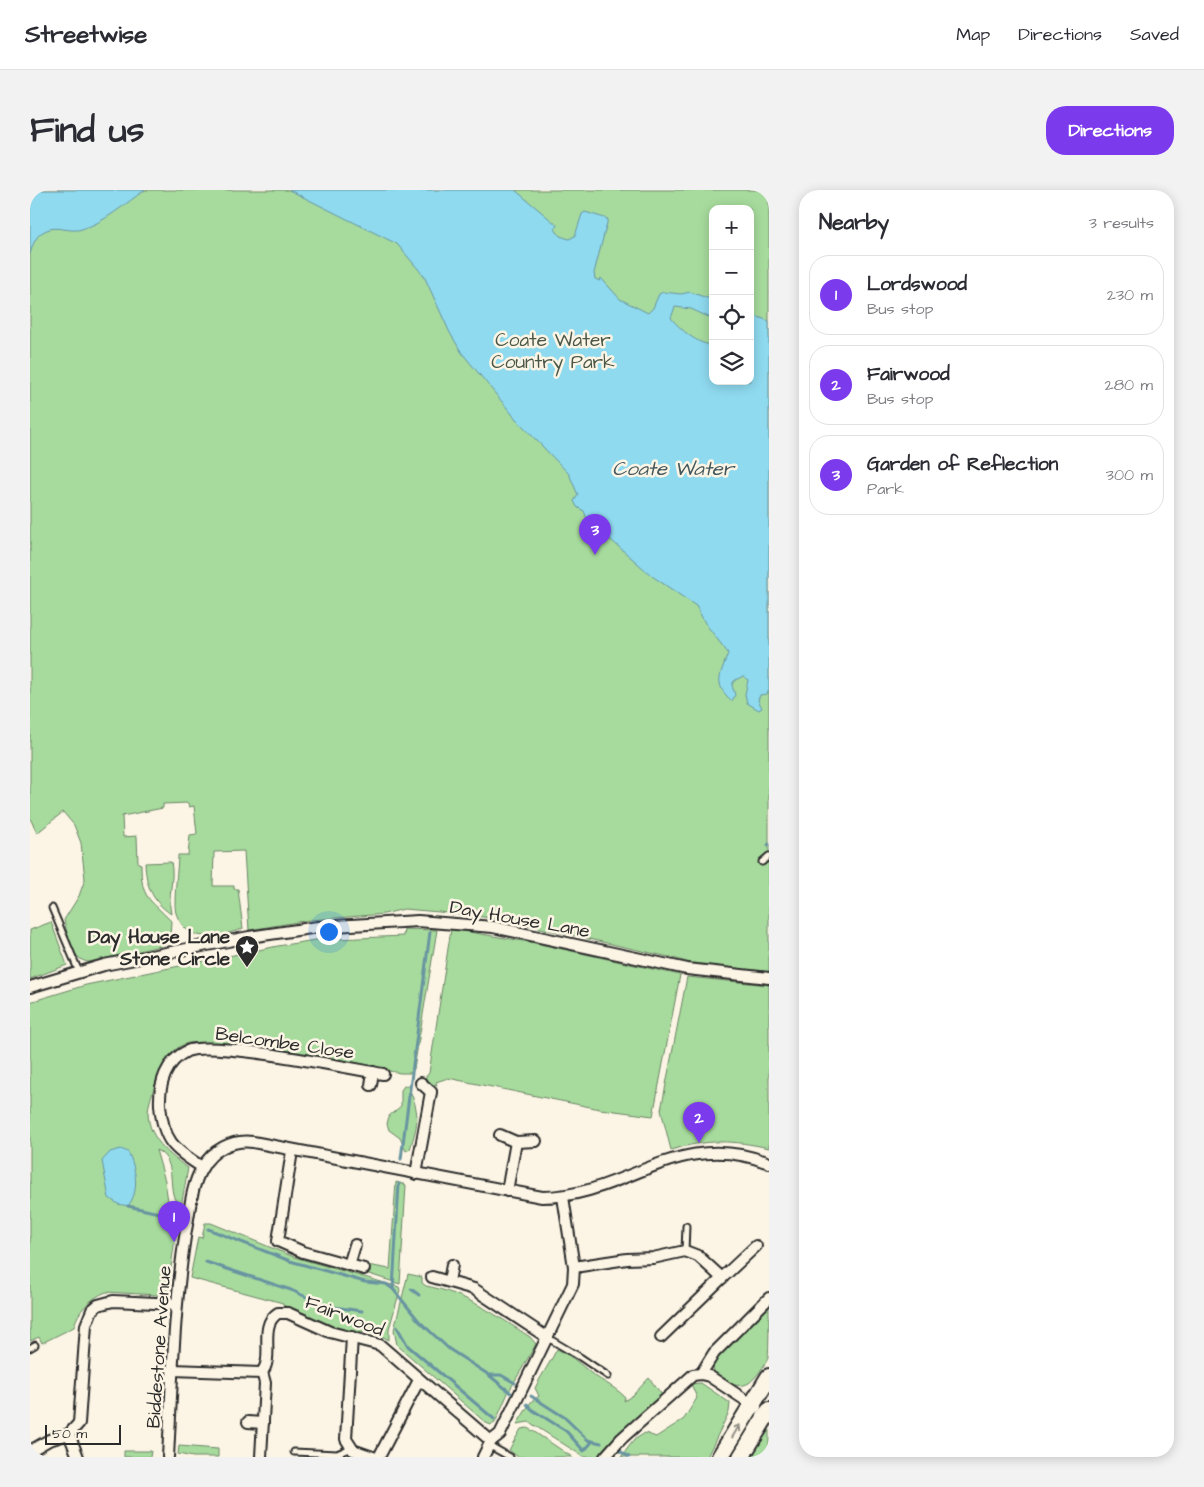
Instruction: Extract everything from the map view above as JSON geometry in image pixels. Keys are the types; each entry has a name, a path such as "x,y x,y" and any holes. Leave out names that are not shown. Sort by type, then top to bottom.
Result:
{"main road":[{"path":"720,1457 769,1377"},
{"path":"741,1457 769,1409"}],"street":[{"name":"Day House Lane","path":"30,987 79,972 143,956 291,930 353,924 433,920 493,927 687,969 769,978"},
{"name":"Belcombe Close","path":"202,1167 174,1148 162,1126 160,1100 162,1080 167,1069 182,1054 197,1049 238,1052 378,1073 372,1084"},
{"path":"416,1174 434,1090 421,1083"},
{"path":"500,1135 516,1142 536,1142"},
{"name":"Biddestone Avenue","path":"168,1457 176,1304 190,1210 196,1182 202,1167 217,1151 238,1142 248,1142 542,1197 578,1194 651,1165 686,1155 738,1154 769,1163"},
{"path":"507,1191 516,1142"},
{"path":"292,1151 278,1241 303,1252 364,1269"},
{"path":"483,1457 490,1444 500,1434 571,1291 575,1276 563,1196"},
{"path":"349,1265 355,1245"},
{"path":"661,1337 756,1246"},
{"path":"574,1267 627,1259 653,1258 685,1251 698,1256 722,1278"},
{"path":"449,1280 452,1266"},
{"path":"432,1277 449,1280 478,1292 548,1338"},
{"path":"701,1374 714,1353 769,1298"},
{"path":"30,1451 48,1440 69,1434 79,1423 86,1325 92,1310 105,1302 113,1301 176,1304"},
{"name":"Fairwood","path":"262,1372 265,1367 268,1327 278,1313 288,1313 330,1332 352,1336 380,1345 490,1444"},
{"path":"352,1336 346,1431 347,1443 351,1448 373,1457"},
{"path":"172,1370 255,1374 262,1372 265,1383 261,1457"},
{"path":"605,1457 684,1380 693,1375 709,1376 758,1408 769,1409"},
{"path":"379,1457 419,1380"},
{"path":"248,1422 263,1423"},
{"path":"69,1434 78,1457"}],"lane":[{"path":"762,862 769,856"},
{"path":"52,908 79,972"},
{"path":"685,1251 686,1226"},
{"path":"548,1338 608,1376"},
{"path":"30,1348 36,1345"},
{"path":"490,1444 510,1457"},
{"path":"294,1452 337,1454 351,1448"}],"green space":[{"name":"Coate Water Country Park","path":"30,190 769,190 769,974 716,970 669,957 500,919 404,909 384,914 310,920 249,930 244,851 214,852 213,886 234,886 234,889 238,889 243,929 214,936 196,934 188,930 181,923 175,908 178,855 188,855 190,835 197,834 194,806 189,807 188,803 163,804 163,808 122,816 123,837 137,836 138,863 141,864 141,876 145,891 152,902 171,921 170,938 165,945 89,962 83,961 71,946 64,920 79,896 85,879 81,843 74,825 63,812 37,833 30,818"},
{"path":"171,862 171,914 159,904 151,892 145,863"},
{"path":"51,922 67,965 30,979 30,930"},
{"path":"404,929 437,930 414,1069 411,1073 400,1073 288,1053 222,1044 198,1042 185,1044 177,1048 162,1068 152,1093 148,1112 149,1122 157,1140 188,1168 181,1207 173,1194 168,1162 164,1155 156,1150 165,1181 168,1201 179,1211 168,1288 165,1292 158,1295 106,1292 95,1298 81,1310 74,1327 42,1343 39,1337 30,1341 30,1002 86,985 278,946 315,940 403,936"},
{"path":"451,929 535,943 680,975 653,1116 600,1109 448,1078 436,1082 437,1085 429,1084 423,1080 429,1073"},
{"path":"687,977 769,985 769,1148 744,1143 708,1142 671,1150 661,1110"},
{"path":"404,1086 408,1086 412,1095 417,1117 410,1149 406,1151 400,1138 389,1130 387,1124 389,1116 401,1106 401,1090"},
{"path":"396,1182 406,1185 400,1284 366,1273 367,1265 390,1269"},
{"path":"205,1223 211,1223 294,1257 399,1287 400,1290 389,1329 389,1340 368,1329 362,1333 329,1326 283,1305 283,1303 190,1278 198,1237 202,1238"},
{"path":"408,1274 422,1277 422,1283 426,1286 454,1294 480,1306 530,1337 536,1344 508,1393 495,1423 491,1425 486,1423 397,1345 394,1330"},
{"path":"769,1307 768,1358 765,1364 749,1383 737,1385 724,1382 715,1373 713,1368 714,1362"},
{"path":"557,1349 573,1358 611,1386 625,1397 624,1401 633,1395 649,1378 663,1396 596,1457 584,1457 529,1422 517,1424 531,1402 539,1396 535,1388"},
{"path":"701,1383 730,1403 729,1412 707,1457 621,1457 634,1440 645,1433 656,1437 684,1419 697,1398 691,1384"},
{"path":"527,1428 572,1457 518,1457 509,1450 521,1429"},
{"path":"769,1428 769,1457 751,1457"},
{"path":"179,1446 218,1449 218,1457 193,1457 178,1454"},
{"path":"124,1451 151,1451 150,1457 124,1457"}],"water":[{"path":"30,190 145,190 107,217 90,226 77,230 55,228 43,232 36,240 30,254"},
{"name":"Coate Water","path":"289,190 515,190 557,225 555,229 560,236 569,239 575,236 582,214 585,212 608,219 594,273 595,279 600,281 601,278 620,299 648,313 653,308 659,294 663,292 681,294 690,292 709,299 709,317 691,309 675,307 671,318 679,327 695,339 709,344 709,385 754,385 754,315 769,321 769,690 767,694 760,695 758,700 762,708 759,710 747,703 745,694 748,680 743,676 734,681 732,685 735,695 732,701 722,689 720,678 728,653 705,623 696,606 652,576 587,519 584,511 577,507 574,501 578,495 569,474 516,419 462,353 450,333 424,276 397,244"},
{"path":"121,1149 128,1152 135,1172 134,1193 128,1206 118,1204 109,1198 102,1161 110,1152"}],"waterway":[{"path":"401,1159 430,932"},
{"path":"393,1289 399,1184"},
{"path":"128,1206 172,1216"},
{"path":"208,1229 290,1261 365,1282 386,1284 393,1289 419,1321 449,1349 489,1375 501,1375 515,1383"},
{"path":"206,1262 291,1290 326,1306 362,1311"},
{"path":"411,1289 419,1295"},
{"path":"397,1327 408,1346 494,1419"},
{"path":"490,1376 511,1393"},
{"path":"531,1396 564,1417 588,1440 601,1443"},
{"path":"527,1404 531,1409 566,1431 584,1451 592,1442"},
{"path":"620,1451 629,1457"}],"place":[{"name":"Garden of Reflection","path":"595,555"},
{"name":"Day House Lane Stone Circle","path":"247,968"},
{"name":"Fairwood","path":"699,1143"},
{"name":"Lordswood","path":"174,1242"}]}
